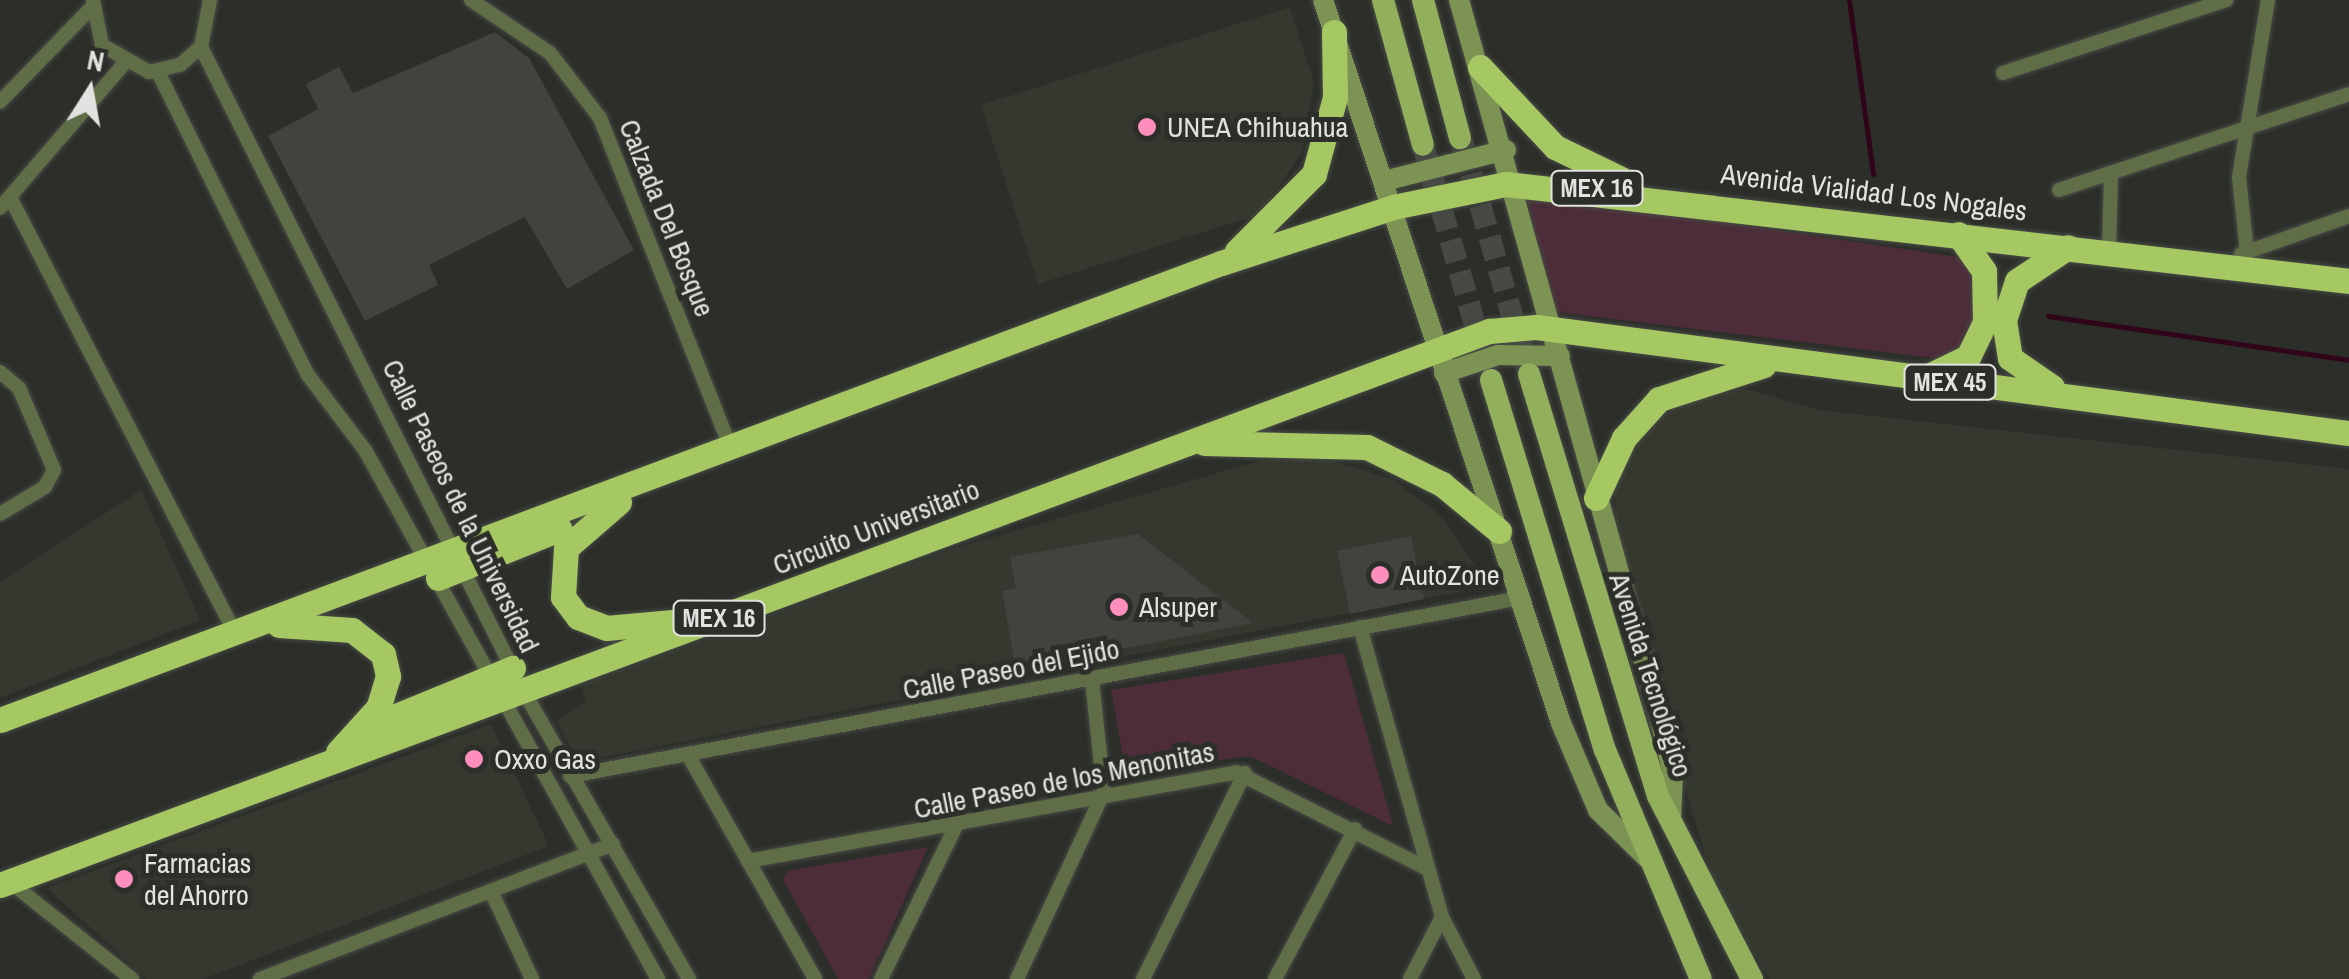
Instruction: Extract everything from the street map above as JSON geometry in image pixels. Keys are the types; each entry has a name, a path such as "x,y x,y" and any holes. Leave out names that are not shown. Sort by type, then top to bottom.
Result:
{"highway":[{"path":"1221,263 1267,229 1314,174 1332,112 1334,32"},
{"path":"1480,67 1555,147 1592,170 1679,198"},
{"name":"Avenida Vialidad Los Nogales","path":"1393,207 1514,182 1679,198 2349,282"},
{"name":"MEX 16","path":"0,720 463,558 730,446 1221,263 1393,207"},
{"path":"1924,378 1968,357 1985,322 1984,271 1958,234"},
{"path":"2068,247 2017,281 2004,335 2023,374 2070,395"},
{"name":"MEX 45","path":"1440,361 1489,331 1552,329 2349,433"},
{"name":"Circuito Universitario","path":"5,883 1184,443 1440,361"},
{"path":"1596,498 1624,438 1659,399 1789,361"},
{"path":"1184,443 1366,447 1442,484 1500,531"},
{"path":"637,485 574,537 560,568 578,617 644,628 756,604"},
{"path":"463,558 601,512"},
{"path":"265,625 332,626 374,642 388,676 364,729"},
{"path":"327,762 364,729 501,671"}],"main road":[{"path":"1324,0 1520,598 1598,810 1648,858"},
{"path":"1382,0 1424,145"},
{"path":"1422,0 1460,138"},
{"path":"1459,0 1506,150 1596,498 1674,774 1671,819"},
{"path":"1384,181 1506,150"},
{"path":"1440,361 1498,355 1560,356"},
{"name":"Avenida Tecnológico","path":"1529,374 1623,696 1671,819 1752,979"},
{"path":"1490,380 1576,667 1648,858 1700,978"}],"street":[{"path":"92,4 102,45 123,64 158,72 201,47 210,0"},
{"name":"Calzada Del Bosque","path":"472,0 550,53 600,118 730,446"},
{"path":"2003,72 2226,0"},
{"path":"2247,252 2238,176 2268,0"},
{"path":"0,102 92,4"},
{"name":"Calle Paseos de la Universidad","path":"201,47 463,558 501,671 513,695 614,844 689,979"},
{"path":"123,64 6,203 236,636"},
{"name":"Calle Paseos de la Universidad","path":"158,72 308,374 501,671 587,854 658,979"},
{"path":"2059,190 2349,94"},
{"path":"2109,251 2111,174"},
{"path":"2217,263 2349,216"},
{"path":"0,372 18,388 54,470 45,488 0,514"},
{"name":"Calle Paseo del Ejido","path":"570,776 1520,598"},
{"path":"1360,627 1442,917 1474,979"},
{"path":"1016,979 1104,792 1092,679"},
{"path":"688,755 815,979"},
{"path":"1143,979 1245,773"},
{"name":"Calle Paseo de los Menonitas","path":"748,862 955,828 1104,792 1245,773 1428,869"},
{"path":"881,979 955,828"},
{"path":"1275,979 1355,829"},
{"path":"260,979 614,844"},
{"path":"5,883 132,979"},
{"path":"490,891 532,979"},
{"path":"1410,979 1442,917"},
{"path":"1024,964 1033,979"}],"shaded area":[{"name":"UNEA Chihuahua","path":"1290,7 1314,82 1303,150 1261,214 1038,284 981,105"},
{"path":"1525,193 1958,257 1976,274 1980,297 1967,348 1941,359 1556,312"},
{"path":"1746,389 1819,410 2349,469 2349,979 1769,979 1713,881 1619,566 1613,470 1661,404"},
{"path":"1320,458 1393,479 1442,517 1489,586 578,762 556,720 586,701 581,685 952,549 1263,460"},
{"path":"141,490 200,620 0,698 0,582"},
{"path":"1344,653 1393,826 1250,756 1126,773 1111,690"},
{"path":"491,724 549,846 203,979 146,979 47,888"},
{"path":"928,847 869,979 838,979 783,879 787,871"}],"building":[{"path":"495,32 529,58 634,250 567,289 525,217 429,265 438,285 365,321 268,136 318,109 306,84 339,67 353,93"},
{"name":"Alsuper","path":"1138,534 1253,623 1016,670 1002,591 1016,588 1010,557"},
{"name":"AutoZone","path":"1411,536 1424,599 1350,614 1337,551"}],"waterway":[{"path":"1849,0 1873,174"},
{"path":"2048,316 2349,360"}],"tunnel":[{"path":"1462,142 1529,374"},
{"path":"1423,145 1483,353"}],"place":[{"name":"UNEA Chihuahua","path":"1147,127"},
{"name":"AutoZone","path":"1380,575"},
{"name":"Alsuper","path":"1119,607"},
{"name":"Oxxo Gas","path":"474,759"},
{"name":"Farmacias del Ahorro","path":"124,879"}]}
